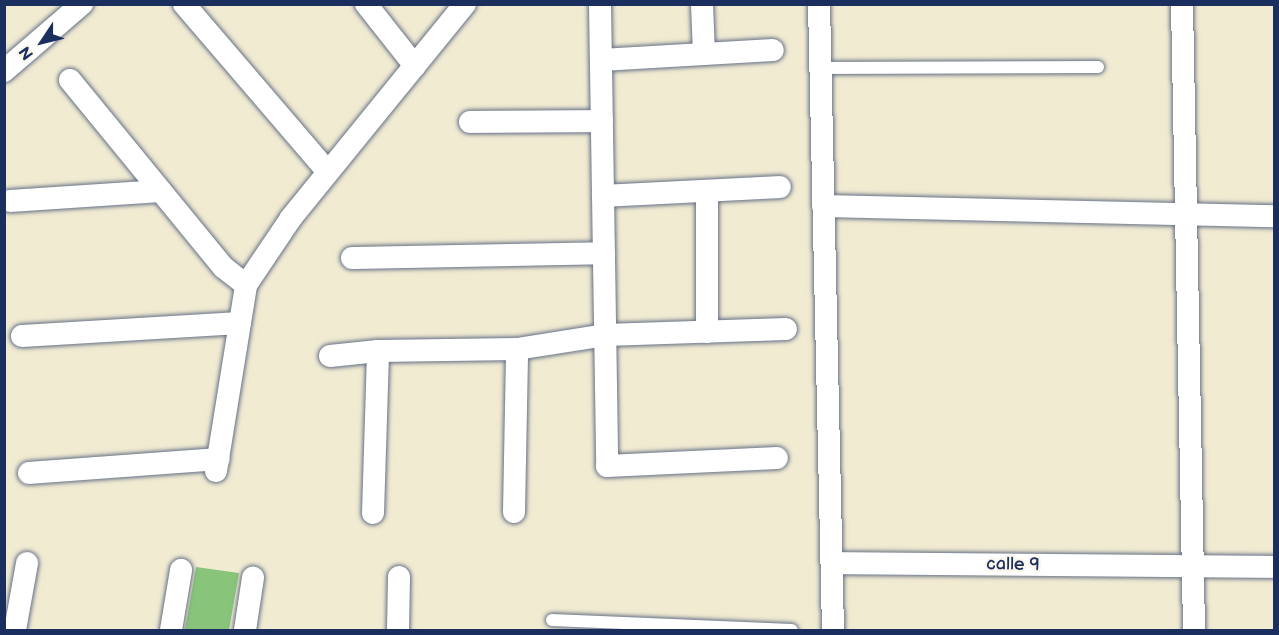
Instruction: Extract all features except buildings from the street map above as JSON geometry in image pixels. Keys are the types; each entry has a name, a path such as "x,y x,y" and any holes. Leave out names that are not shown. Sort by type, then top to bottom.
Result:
{"street":[{"path":"4,71 82,4"},
{"path":"184,4 328,172"},
{"path":"366,4 415,66"},
{"path":"29,473 217,465 246,285 328,172 465,4"},
{"path":"600,4 607,466 777,458"},
{"path":"702,4 704,54"},
{"path":"819,4 833,630"},
{"path":"1182,4 1188,214 1194,630"},
{"path":"601,60 773,50"},
{"path":"70,80 223,267 246,285"},
{"path":"470,122 602,121"},
{"path":"603,196 780,187"},
{"path":"10,201 161,191"},
{"path":"707,191 707,332"},
{"path":"823,206 1275,216"},
{"path":"352,258 604,253"},
{"path":"22,336 240,323"},
{"path":"330,356 378,351 517,350 605,335 786,329"},
{"path":"514,512 517,350"},
{"path":"373,513 378,351"},
{"name":"calle 9","path":"832,562 1194,568 1275,567"},
{"path":"15,630 27,563"},
{"path":"171,630 181,570"},
{"path":"398,630 399,577"},
{"path":"245,630 253,578"}],"lane":[{"path":"820,68 1098,68"},
{"path":"552,620 792,630"}],"green space":[{"path":"196,567 239,573 229,630 185,630"}]}
